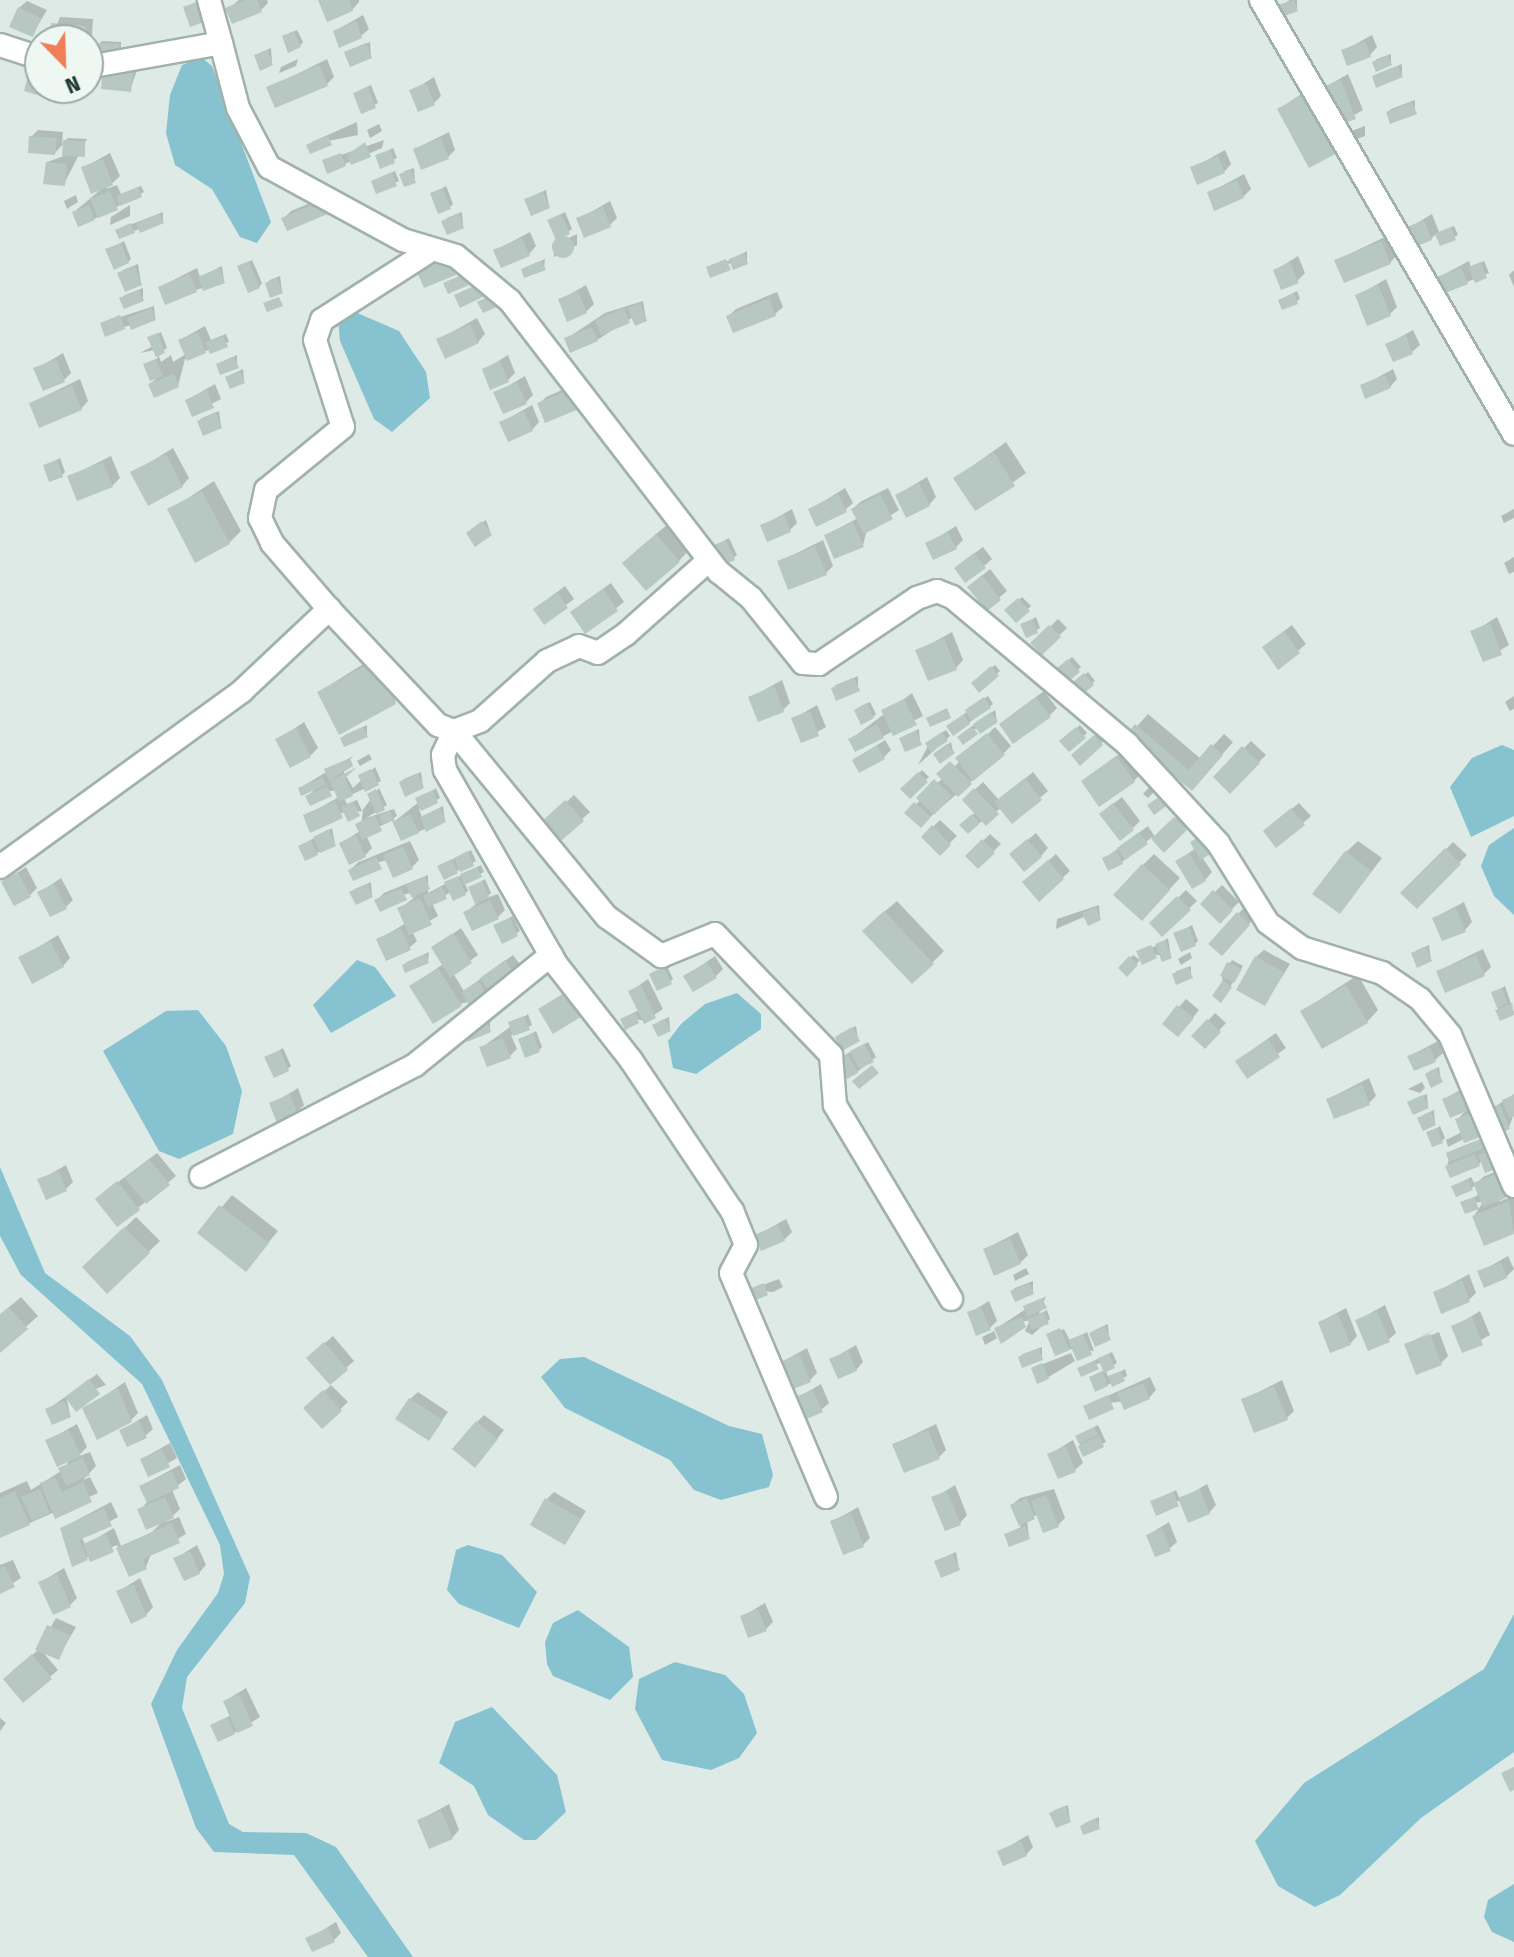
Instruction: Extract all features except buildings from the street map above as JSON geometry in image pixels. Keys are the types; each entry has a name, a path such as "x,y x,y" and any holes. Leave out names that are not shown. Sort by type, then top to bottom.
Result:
{"street":[{"path":"209,0 238,108 269,167 428,252 456,256 510,301 709,560 751,598 803,663 819,664 917,598 937,591 952,597 1127,744 1218,843 1268,923 1302,948 1382,973 1420,999 1450,1035 1514,1186"},
{"path":"1261,0 1514,434"},
{"path":"104,64 221,43"},
{"path":"0,45 24,53"},
{"path":"428,252 322,320 315,340 343,427 266,490 260,518 272,543 438,725 454,731 607,917 661,956 715,934 831,1055 835,1105 951,1299"},
{"path":"454,731 480,721 547,661 579,646 598,653 626,634 709,560"},
{"path":"0,867 242,691 329,609"},
{"path":"454,731 445,770 551,955 732,1211 746,1245 731,1273 826,1497"},
{"path":"201,1176 415,1065 551,955"}],"water":[{"path":"201,57 212,66 271,222 257,243 240,237 212,189 175,165 166,133 170,95 182,65"},
{"path":"355,312 399,331 426,372 430,398 392,432 374,419 340,341 338,318"},
{"path":"1502,745 1514,750 1514,816 1471,837 1450,787 1472,758"},
{"path":"1514,828 1514,915 1494,896 1481,866 1489,845"},
{"path":"357,960 375,967 396,996 331,1033 313,1005"},
{"path":"737,993 761,1014 761,1029 696,1074 673,1068 668,1041 681,1024 705,1004"},
{"path":"198,1010 226,1046 242,1091 233,1134 179,1159 159,1151 103,1051 166,1011"},
{"path":"0,1167 45,1273 130,1336 162,1380 250,1577 245,1603 187,1677 182,1708 229,1824 243,1832 306,1833 336,1847 413,1957 368,1957 294,1855 214,1852 196,1828 151,1704 177,1650 218,1593 224,1574 220,1545 142,1384 21,1275 0,1236"},
{"path":"584,1357 729,1426 762,1434 773,1475 769,1487 721,1500 694,1490 670,1460 565,1408 541,1377 560,1359"},
{"path":"468,1545 502,1555 537,1592 519,1628 459,1604 447,1590 456,1550"},
{"path":"578,1610 629,1647 633,1677 610,1700 553,1676 547,1664 545,1642 553,1623"},
{"path":"1514,1614 1514,1752 1421,1818 1340,1895 1315,1907 1278,1886 1255,1841 1304,1783 1484,1669"},
{"path":"675,1662 725,1675 744,1694 757,1733 739,1758 711,1770 662,1760 635,1709 639,1679"},
{"path":"492,1707 557,1775 566,1812 536,1840 524,1840 488,1815 474,1786 439,1763 455,1722"},
{"path":"1514,1884 1514,1942 1492,1932 1484,1917 1488,1900"}]}
